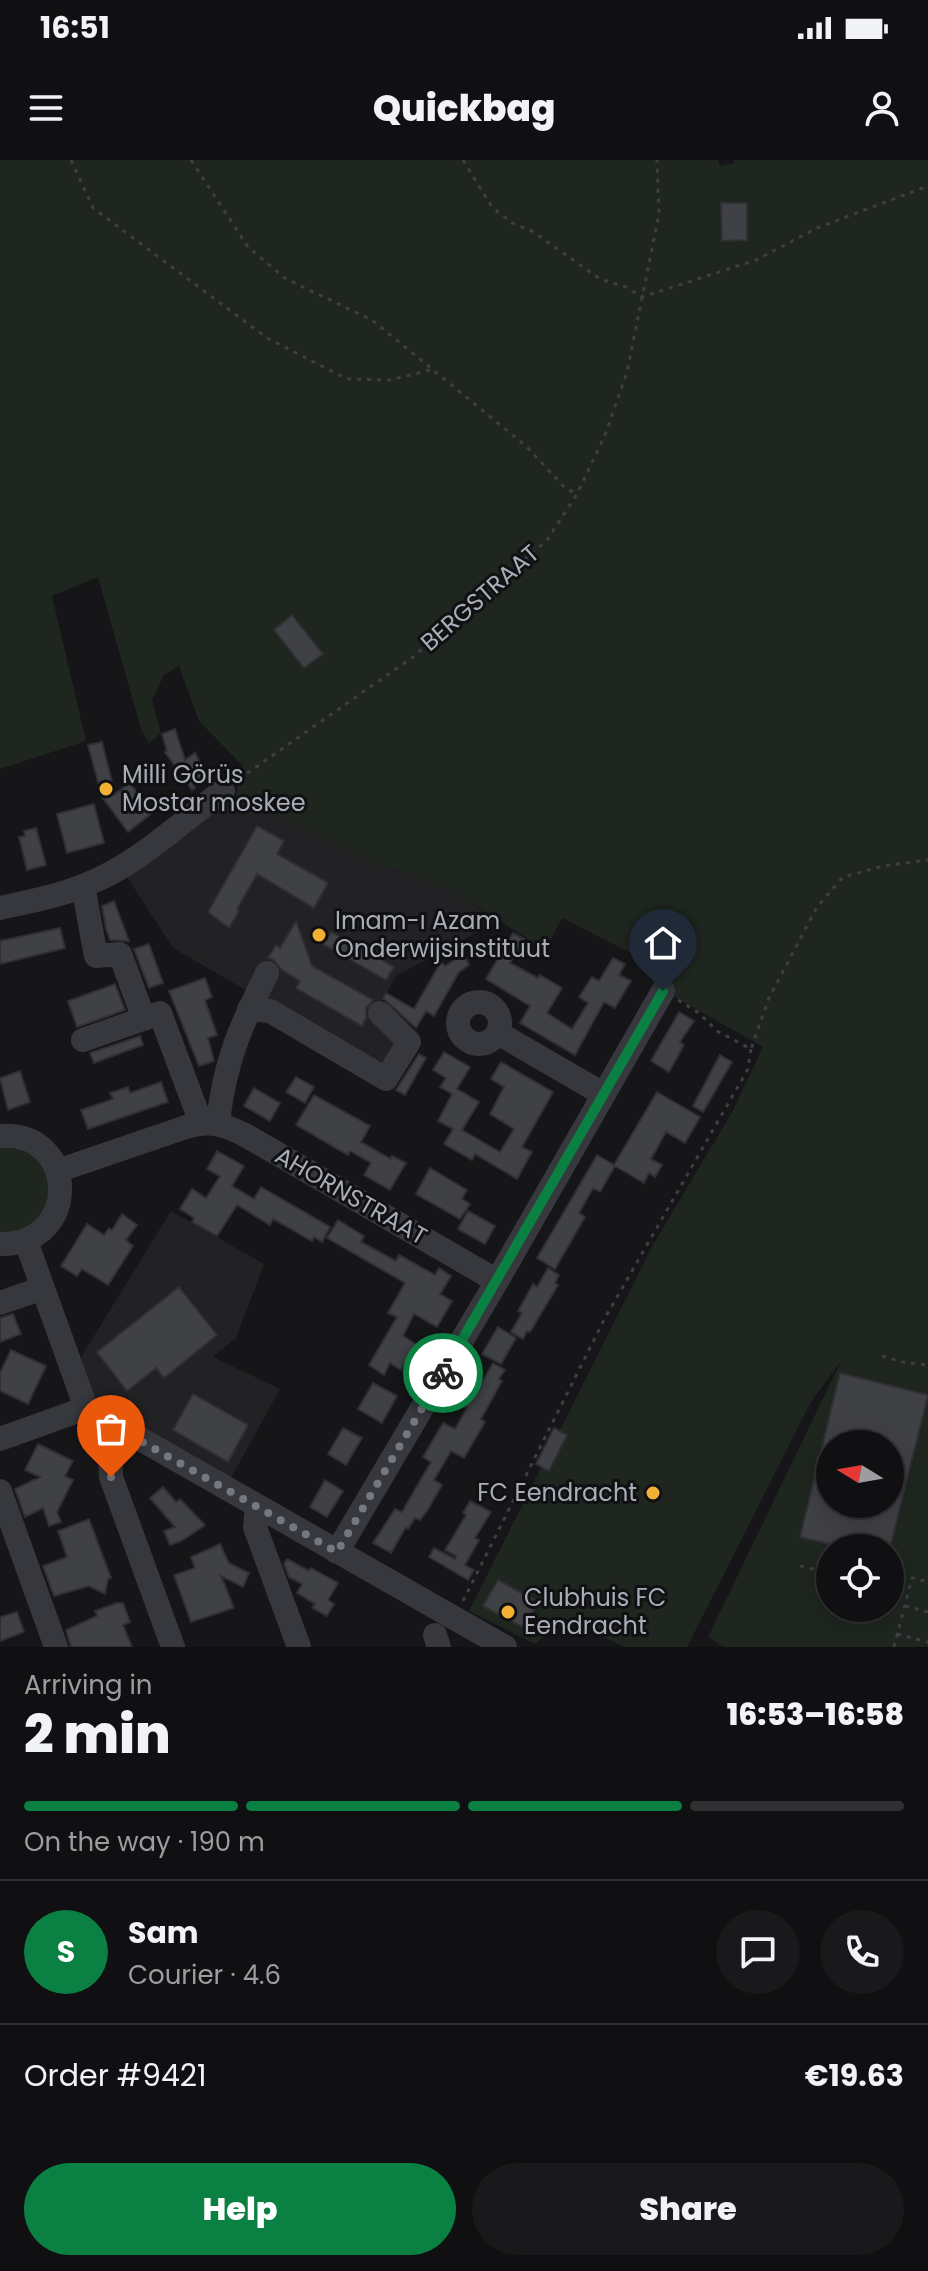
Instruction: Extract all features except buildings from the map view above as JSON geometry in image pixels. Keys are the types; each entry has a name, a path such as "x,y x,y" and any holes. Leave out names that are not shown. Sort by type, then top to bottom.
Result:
{"street":[{"path":"0,908 59,895 83,886 132,859 223,791"},
{"path":"83,886 96,956 120,954 144,1019"},
{"path":"209,1122 231,1049 267,973"},
{"path":"337,1552 663,991"},
{"path":"249,1009 270,1011 386,1079 409,1042 380,1013"},
{"path":"83,1040 160,1013 209,1122"},
{"path":"498,1033 603,1094"},
{"path":"58,1173 209,1122"},
{"name":"AHORNSTRAAT","path":"209,1122 245,1135 497,1281"},
{"path":"0,1136 19,1135 31,1141 52,1160 61,1189 59,1206 52,1221 40,1233 26,1241 0,1244"},
{"path":"26,1241 86,1408 454,1618 492,1644"},
{"path":"0,1303 43,1288"},
{"path":"0,1439 86,1408"},
{"path":"123,1431 110,1456 111,1477 173,1647"},
{"path":"0,1491 56,1647"},
{"path":"257,1506 255,1527 299,1647"}],"path":[{"path":"71,160 93,208 267,338 347,379 390,380 432,370"},
{"path":"191,160 248,247 286,279 372,320 526,446 565,488 577,494"},
{"path":"463,160 492,207 502,215 532,231 600,279 626,287 642,297 756,260 817,228 928,186"},
{"name":"BERGSTRAAT","path":"223,791 413,657 547,540 577,494 605,435 627,372 659,214 657,160"},
{"path":"454,1618 605,1318 748,1069 751,1049 769,998 817,907 843,877 883,866 928,860"},
{"path":"663,991 699,1013 717,1031 751,1049"},
{"path":"882,1356 928,1365"},
{"path":"800,1566 816,1570"},
{"path":"928,1582 912,1578 904,1606 928,1612"},
{"path":"894,1647 900,1622"},
{"path":"897,1634 928,1642"}],"shaded area":[{"path":"0,160 718,160 720,166 734,163 734,160 928,160 928,1647 724,1647 708,1637 841,1361 811,1402 687,1647 624,1647 566,1619 535,1644 469,1611 653,1245 732,1112 763,1047 671,995 662,969 562,918 545,950 452,890 359,857 236,796 242,765 199,721 179,666 164,675 152,700 161,733 149,743 141,729 98,577 52,596 86,741 0,769","holes":["721,204 747,204 747,240 722,240"]},
{"name":"Imam-ı Azam Onderwijsinstituut","path":"236,796 359,857 452,890 498,921 396,976 373,1017 395,1042 380,1068 173,948 125,874"},
{"path":"0,1143 18,1143 52,1172 42,1224 0,1238"},
{"path":"171,1211 264,1264 236,1338 213,1357 280,1389 230,1480 93,1403 78,1362"}],"way so far":[{"path":"111,1477 110,1456 123,1431 337,1552 443,1373"}],"place":[{"name":"Milli Görüs Mostar moskee","path":"106,789"},
{"name":"Imam-ı Azam Onderwijsinstituut","path":"319,935"},
{"name":"FC Eendracht","path":"653,1493"},
{"name":"Clubhuis FC Eendracht","path":"508,1612"}],"route":[{"path":"443,1373 663,991"}]}
